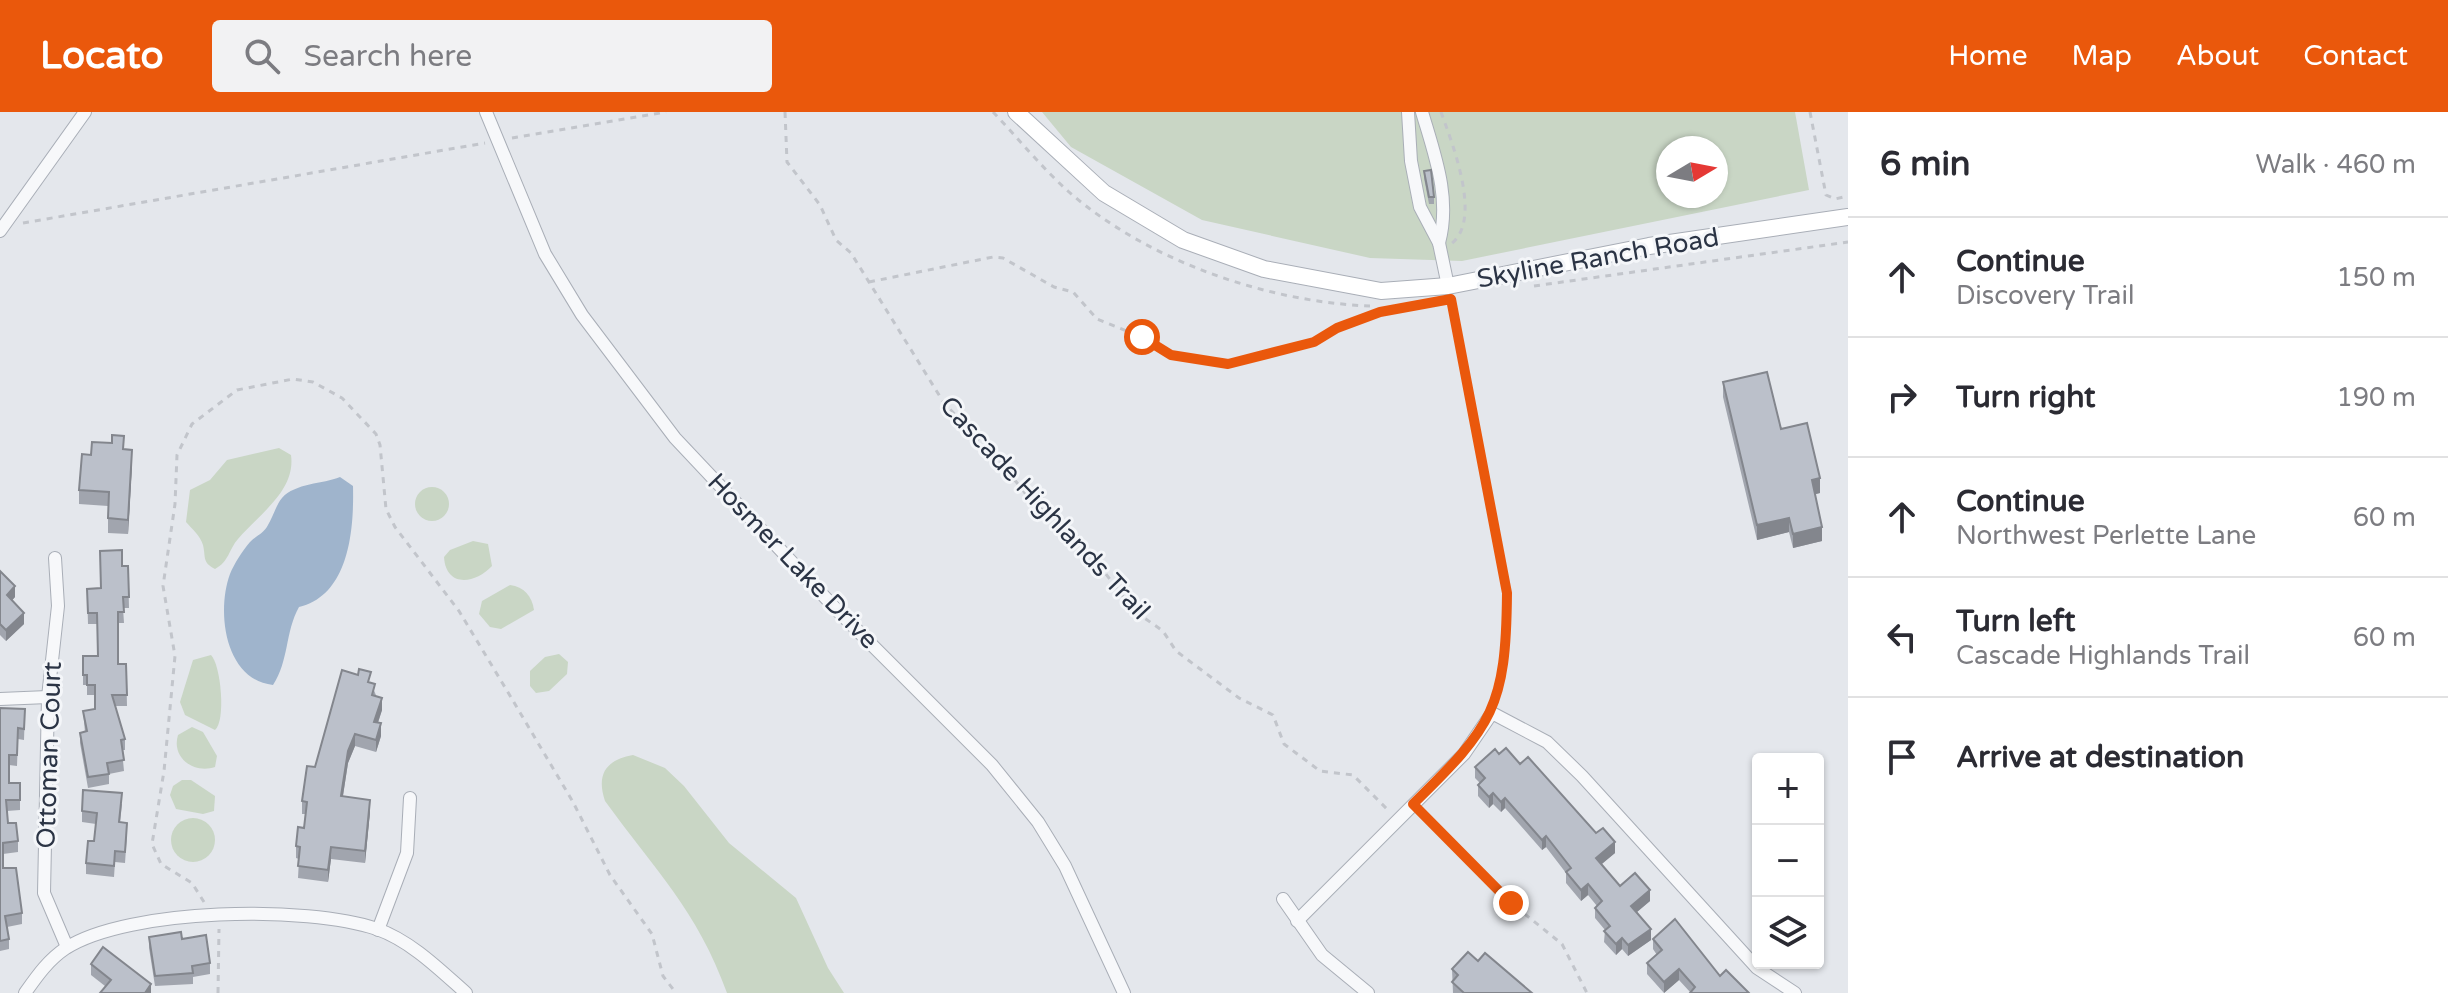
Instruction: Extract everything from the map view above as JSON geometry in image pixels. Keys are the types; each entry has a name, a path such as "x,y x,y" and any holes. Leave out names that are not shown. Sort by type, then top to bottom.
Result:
{"street":[{"path":"2,229 85,112"},
{"name":"Hosmer Lake Drive","path":"486,112 545,254 582,315 675,438 837,610 992,765 1038,822 1065,866 1124,993"},
{"name":"Skyline Ranch Road","path":"1016,112 1104,193 1139,217 1204,250 1264,269 1381,291 1450,292 1649,246 1848,217"},
{"path":"1408,112 1411,161 1420,207 1440,247 1450,292"},
{"path":"1422,112 1438,164 1444,206 1440,247"},
{"name":"Ottoman Court","path":"55,558 58,606 48,697 44,893 67,947"},
{"path":"0,699 48,697"},
{"path":"1297,921 1464,754 1492,713 1547,742 1757,968 1795,993"},
{"path":"378,930 407,853 410,798"},
{"path":"1283,899 1322,955 1368,993"},
{"path":"25,993 42,968 67,947 108,931 214,916 300,914 378,930 425,958 466,993"}],"path":[{"path":"2,229 666,112"},
{"name":"Cascade Highlands Trail","path":"785,112 787,162 820,205 836,240 851,253 944,403 999,460 1032,502 1078,537 1133,610 1163,631 1176,651 1239,698 1273,715 1284,744 1320,771 1353,775 1399,820"},
{"path":"1440,247 1455,242 1464,222 1463,189 1457,156 1441,112"},
{"path":"1810,112 1826,195 1835,199 1848,196"},
{"path":"1529,287 1848,242"},
{"path":"869,282 993,257 1003,258 1054,287 1073,292 1097,319 1142,337 1171,355 1228,364 1314,342 1337,328 1411,305"},
{"path":"1438,301 1450,292 1507,593 1503,672 1492,713"},
{"path":"218,993 219,924 192,883 161,864 152,844 175,656 163,586 175,504 177,455 192,424 237,390 293,379 313,382 342,398 376,434 380,445 386,509 395,527 459,611 610,875 652,934 663,976 676,993"},
{"path":"1413,804 1511,903 1562,944 1587,993"}],"green space":[{"path":"1042,112 1795,112 1809,190 1728,207 1728,136 1656,136 1656,208 1721,208 1462,261 1370,258 1202,220 1071,147"},
{"path":"279,448 291,455 288,480 274,501 215,569 206,562 202,541 186,522 190,490 210,480 227,460"},
{"path":"432,487 444,492 449,504 444,516 432,521 420,516 415,504 420,492"},
{"path":"473,541 488,544 492,566 478,577 456,578 446,567 444,557 450,550"},
{"path":"510,585 526,593 534,610 501,629 490,627 479,614 482,601"},
{"path":"559,654 568,662 567,674 549,691 536,693 530,686 530,671 545,657"},
{"path":"211,655 221,693 220,716 215,730 185,715 180,702 193,660"},
{"path":"192,727 203,732 217,756 215,767 192,766 181,757 178,735"},
{"path":"633,755 665,768 684,786 729,843 796,898 828,968 844,993 727,993 688,914 605,801 602,783 606,770 616,760"},
{"path":"182,780 191,780 215,796 214,811 203,814 176,809 170,795 173,786"},
{"path":"193,818 208,825 215,840 208,855 193,862 178,855 171,840 178,825"}],"water":[{"path":"340,477 353,486 346,558 329,589 316,600 299,607 291,626 282,666 273,685 257,680 244,671 228,642 224,607 230,574 247,545 266,528 280,501 288,493"}],"building":[{"path":"1431,170 1434,197 1429,197 1424,171"},
{"path":"1767,372 1781,429 1807,423 1820,478 1812,480 1822,527 1793,534 1789,518 1757,525 1723,382"},
{"path":"112,435 124,436 123,449 132,450 128,520 108,518 109,492 79,490 82,454 91,455 92,442 112,443"},
{"path":"122,550 122,566 128,566 129,597 123,597 124,612 118,612 118,664 126,664 127,695 112,695 125,739 121,740 124,760 107,763 109,774 88,777 80,733 87,731 83,711 95,709 95,685 87,685 87,675 83,675 83,656 98,656 97,613 88,613 87,589 101,588 100,551"},
{"path":"0,571 15,586 7,595 24,613 6,630 0,624"},
{"path":"359,669 371,672 368,682 375,684 372,695 382,698 374,722 381,723 376,740 355,734 348,751 341,796 370,800 365,851 331,847 328,870 298,866 300,847 296,846 298,827 304,828 307,802 302,801 307,766 315,767 342,670 358,675"},
{"path":"0,708 25,709 24,729 18,728 17,755 9,755 9,783 20,783 20,800 6,800 8,823 16,823 18,841 3,843 3,868 16,868 22,913 5,916 9,939 0,941"},
{"path":"1506,748 1520,764 1528,757 1596,833 1603,828 1615,842 1596,858 1620,886 1635,873 1650,890 1631,906 1651,929 1628,945 1622,938 1616,944 1604,931 1610,926 1595,908 1602,901 1588,884 1581,890 1566,872 1571,868 1546,836 1542,840 1505,798 1501,802 1493,793 1489,797 1478,785 1485,778 1475,767 1495,749 1499,754"},
{"path":"83,790 122,793 119,822 127,823 125,852 115,851 114,866 86,863 88,841 94,841 97,813 82,811"},
{"path":"1675,919 1720,976 1726,970 1749,993 1690,993 1695,987 1679,969 1664,982 1647,963 1662,950 1653,939"},
{"path":"181,932 182,939 206,935 210,963 192,966 193,973 155,976 149,937"},
{"path":"103,947 151,984 145,993 100,993 111,980 91,964"},
{"path":"1468,952 1478,961 1485,953 1532,993 1464,993 1452,982 1458,975 1452,969"}],"route":[{"path":"1142,337 1171,355 1228,364 1245,362 1314,342 1364,316 1451,299 1507,593 1506,638 1503,672 1492,713 1464,754 1413,804 1511,903"}]}
